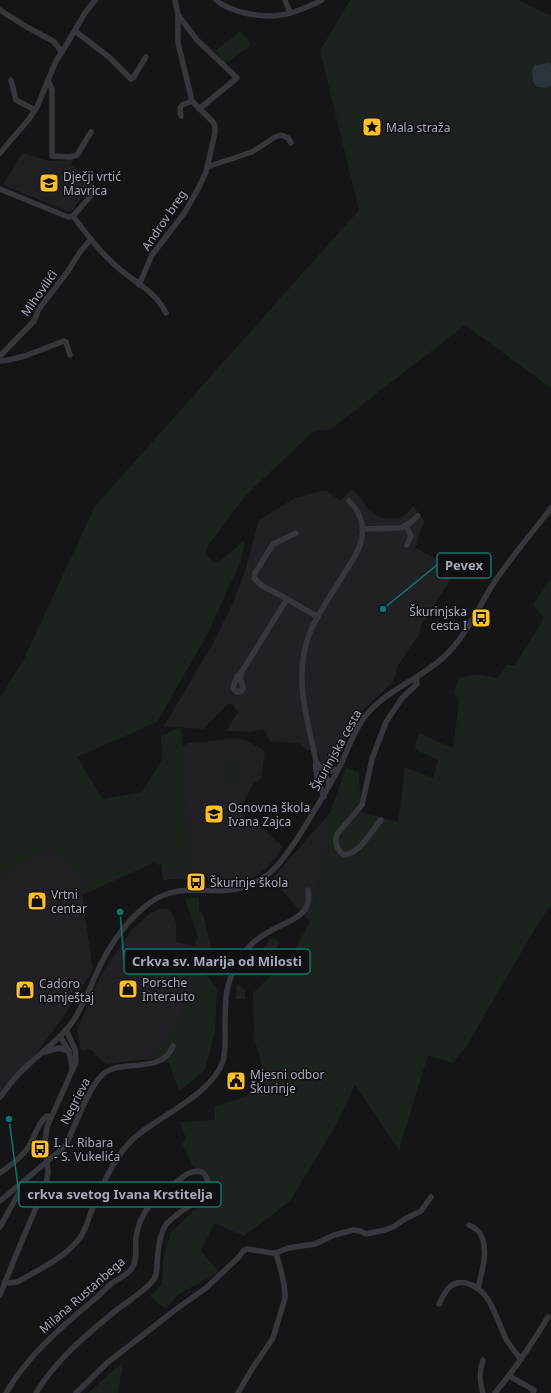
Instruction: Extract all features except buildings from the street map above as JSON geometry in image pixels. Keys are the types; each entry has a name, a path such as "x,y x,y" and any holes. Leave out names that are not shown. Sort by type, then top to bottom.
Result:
{"street":[{"path":"0,153 35,110 53,66 85,13 95,0"},
{"path":"175,0 178,14 178,43 192,102 182,105 180,108 181,116"},
{"path":"216,0 222,5 237,12 273,16 290,13 322,0"},
{"path":"285,0 290,13"},
{"path":"0,10 53,42 62,52"},
{"path":"178,14 197,40 237,78 199,109"},
{"path":"75,31 109,57 131,79 146,57"},
{"path":"11,80 16,100 35,110"},
{"path":"48,81 52,89 52,156 70,157 77,155 91,132"},
{"name":"Androv breg","path":"139,285 152,255 186,212 199,187 207,167 215,133 215,126 213,122 192,102"},
{"path":"207,167 252,152 275,137 281,135 288,138 291,143"},
{"path":"0,189 68,217 73,216 96,190"},
{"path":"73,216 97,247 115,266 139,285 152,293 161,302 166,313"},
{"name":"Mihovilići","path":"0,356 34,321 40,309 80,252 91,239"},
{"path":"0,361 25,356 64,341 66,342 70,356"},
{"path":"324,797 318,782 315,765 316,761 303,698 301,671 307,642 318,617 356,554 362,537 361,521 358,513 349,501"},
{"name":"Škurinjska cesta","path":"0,1097 22,1070 43,1053 66,1030 80,1009 108,950 122,931 142,910 157,899 171,892 187,889 229,890 245,887 261,880 274,869 285,856 324,797 367,714 381,701 443,658 462,636 475,617 490,589 551,508"},
{"path":"362,529 406,526 418,516"},
{"path":"406,526 411,536 407,545"},
{"path":"296,533 274,544 255,573 254,578 260,585 318,617"},
{"path":"241,673 287,599"},
{"path":"381,820 359,847 347,854 342,854 336,837 362,805 372,759 386,722 402,698 417,684 416,678"},
{"path":"316,761 330,785"},
{"path":"323,771 338,770"},
{"path":"5,1281 10,1283 17,1282 52,1262 71,1248 80,1238 88,1224 102,1187 120,1154 133,1139 145,1129 197,1094 215,1076 222,1061 225,1043 225,1000 232,973 242,954 258,938 274,928 295,920 304,912 308,904 308,890"},
{"path":"0,1294 48,1176 45,1136 51,1117 76,1062 73,1042 66,1030"},
{"path":"60,1036 69,1051 72,1070"},
{"name":"Negrieva","path":"0,1201 67,1143 92,1089 103,1074 112,1069 153,1064 168,1055 173,1046"},
{"path":"43,1053 59,1048 69,1051"},
{"path":"0,1173 25,1152 44,1118 47,1116 51,1117"},
{"name":"Milana Rustanbega","path":"6,1393 20,1370 48,1339 111,1283 130,1271 134,1265 138,1226 147,1208 152,1202 187,1174 194,1171 203,1173 207,1178 209,1185 207,1192 167,1224 161,1235 154,1279 148,1286 72,1349 51,1372 36,1393"},
{"path":"0,1227 27,1179"},
{"path":"76,1393 107,1363 206,1288 247,1248 276,1253 288,1248 315,1244 334,1235 353,1230 366,1234 386,1230 421,1211 431,1197"},
{"path":"469,1225 478,1231 484,1246 485,1256 478,1288"},
{"path":"238,1393 273,1338 285,1298 286,1292 276,1253"},
{"path":"439,1304 448,1289 456,1283 460,1282 469,1284 478,1288 494,1309 507,1341 520,1359"},
{"path":"495,1393 529,1349 548,1317"},
{"path":"483,1360 479,1378 483,1393"},
{"path":"509,1376 534,1390 533,1393"}],"shaded area":[{"path":"350,0 519,0 551,16 551,388 465,325 331,429 314,431 246,495 208,546 205,554 216,564 245,540 241,561 208,633 157,722 77,757 103,799 142,792 162,760 161,736 181,727 192,875 153,863 82,895 82,875 48,847 0,876 0,697 23,661 95,506 359,210 320,51"},
{"path":"241,31 251,45 225,64 215,51"},
{"path":"549,63 551,65 551,85 547,88 537,87 533,82 532,70 535,65"},
{"name":"Dječji vrtić Mavrica","path":"22,153 49,161 73,160 71,165 95,182 75,206 76,208 69,212 3,185"},
{"path":"351,489 359,496 367,508 382,518 397,518 404,516 413,506 425,522 419,534 416,548 457,570 421,625 419,635 398,665 393,682 362,711 352,726 335,767 333,769 323,765 317,750 307,750 298,743 270,741 264,729 251,732 227,731 238,712 232,704 228,704 203,729 164,726 212,645 232,605 245,571 259,520 295,498 325,490 341,501"},
{"path":"551,579 551,906 540,920 466,1047 453,1063 428,1055 399,1150 355,1085 336,1125 290,1201 244,1236 215,1223 201,1251 219,1272 179,1294 166,1309 150,1296 162,1284 164,1253 171,1233 192,1212 223,1189 192,1166 182,1144 186,1139 180,1122 215,1120 214,1107 247,1096 264,1072 254,1038 253,993 268,978 288,963 310,922 326,853 330,813 346,767 359,773 361,812 398,822 405,767 433,778 438,760 418,751 415,746 419,733 453,748 459,702 454,692 459,678 477,674 497,678 507,665 515,665 544,618 533,605 546,584"},
{"name":"Osnovna škola Ivana Zajca","path":"233,739 246,740 265,751 261,779 253,784 240,809 247,819 262,828 283,847 274,860 253,878 250,877 243,880 226,883 216,883 208,881 208,877 197,876 197,880 170,879 163,881 161,868 164,861 180,748 188,743"},
{"path":"238,759 240,783 227,784 225,760"},
{"path":"330,813 326,853 310,922 272,879"},
{"path":"48,847 82,875 82,895 93,970 63,1017 38,1051 0,1092 0,876"},
{"path":"199,897 199,910 203,914 211,947 203,970 217,989 215,1031 205,1070 179,1091 169,1063 152,1059 180,1018 195,981 194,946 198,937 185,899"},
{"path":"159,909 167,909 172,914 176,923 176,942 194,946 195,981 180,1019 152,1059 106,1064 90,1049 81,1051 77,1030 101,975 132,929 148,915"},
{"path":"273,938 280,942 271,955 263,950 270,939"},
{"path":"237,984 245,990 245,999 235,999"},
{"path":"123,1362 118,1393 88,1393"}],"place":[{"name":"Mala straža","path":"372,127"},
{"name":"Dječji vrtić Mavrica","path":"49,183"},
{"name":"Pevex","path":"383,609"},
{"name":"Škurinjska cesta I","path":"481,618"},
{"name":"Osnovna škola Ivana Zajca","path":"214,814"},
{"name":"Škurinje škola","path":"196,882"},
{"name":"Vrtni centar","path":"37,901"},
{"name":"Crkva sv. Marija od Milosti","path":"120,912"},
{"name":"Porsche Interauto","path":"128,989"},
{"name":"Cadoro namještaj","path":"25,990"},
{"name":"Mjesni odbor Škurinje","path":"236,1081"},
{"name":"crkva svetog Ivana Krstitelja","path":"9,1119"},
{"name":"I. L. Ribara - S. Vukelića","path":"40,1149"}]}
